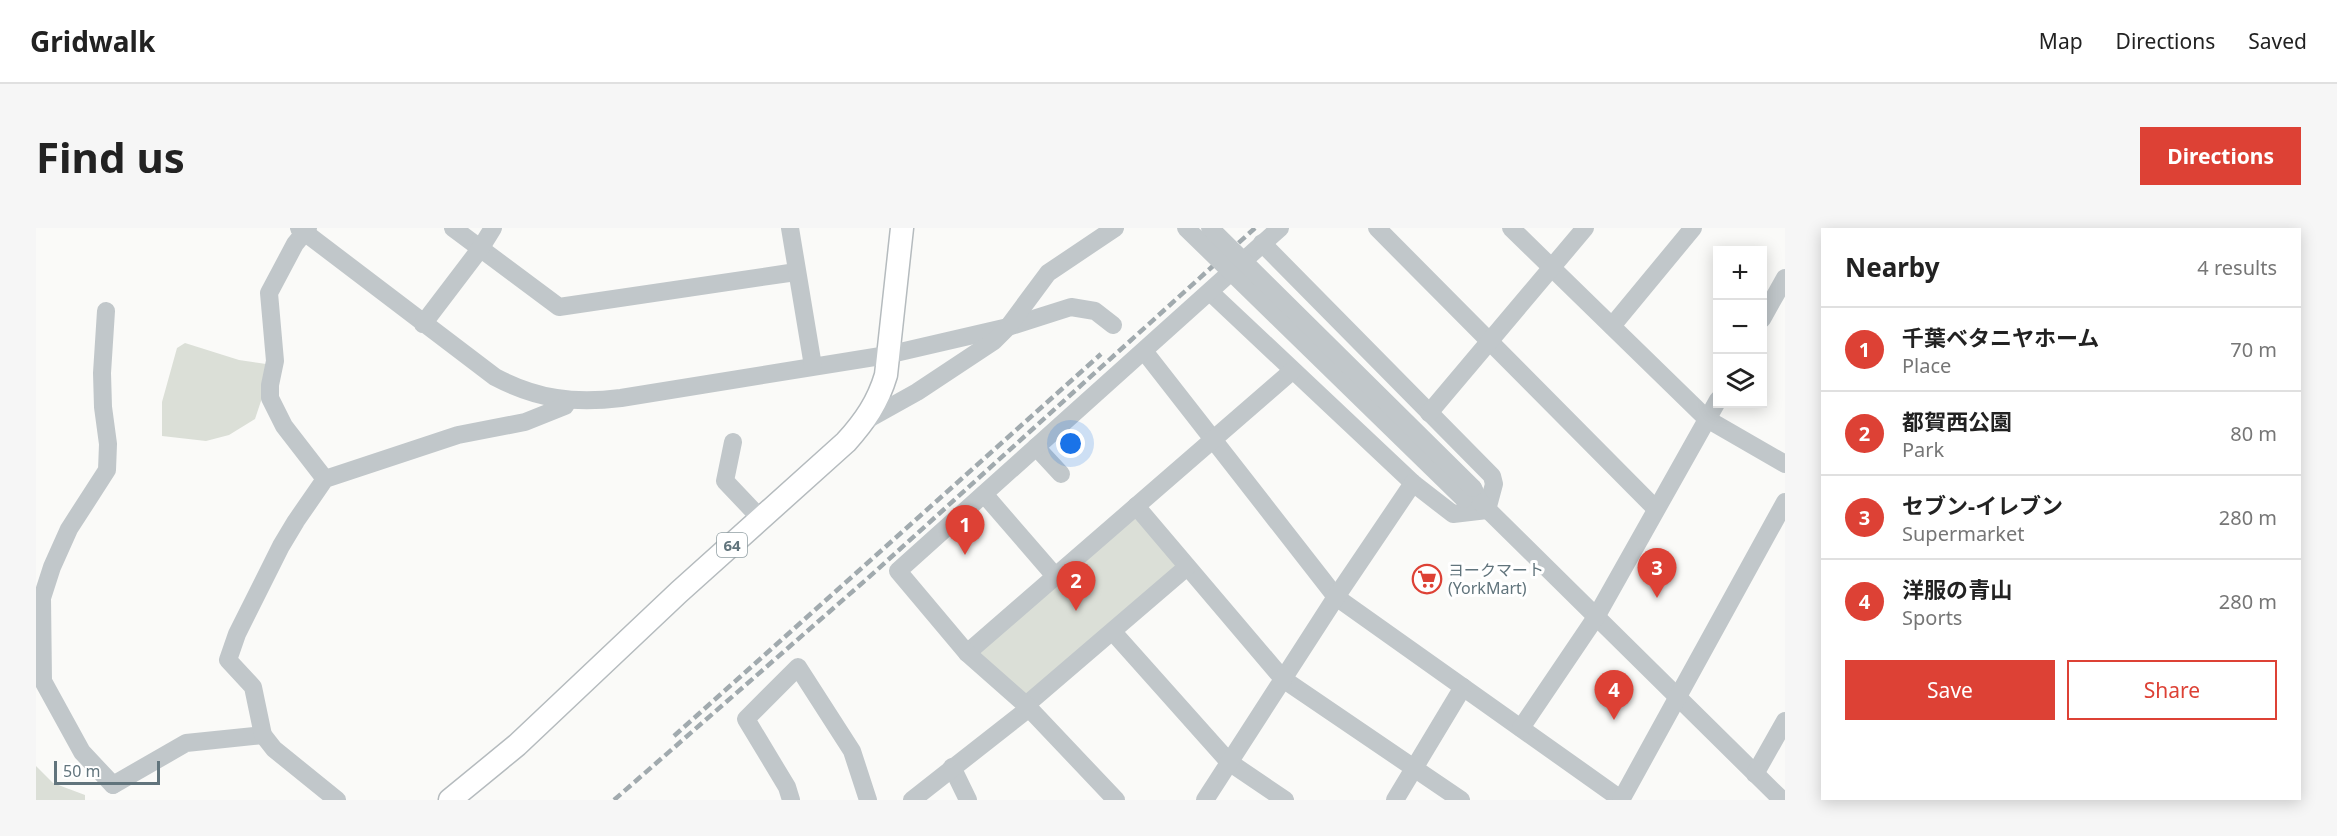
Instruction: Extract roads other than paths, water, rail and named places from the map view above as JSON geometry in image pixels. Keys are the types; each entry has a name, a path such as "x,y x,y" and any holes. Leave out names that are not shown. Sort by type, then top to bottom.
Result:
{"main road":[{"name":"64","path":"450,800 518,745 679,592 846,442 865,421 879,397 886,375 902,228"}],"street":[{"path":"453,228 559,307 796,272"},
{"path":"423,324 480,249 493,228"},
{"path":"790,228 813,366"},
{"path":"865,421 973,357 1008,327 1048,273 1115,228"},
{"path":"1186,228 1476,500 1782,800"},
{"path":"1210,228 1476,500"},
{"path":"1116,800 1027,707 967,653 898,571 1280,228"},
{"path":"1377,228 1656,509"},
{"path":"1510,228 1707,419 1785,464"},
{"path":"1429,413 1585,228"},
{"path":"1612,326 1693,228"},
{"path":"326,479 284,426 270,398 275,361 269,293 304,230 423,324 504,382 540,394 568,400 589,402 621,398 887,355 1008,327 1071,307 1095,311 1113,325"},
{"path":"1210,292 1413,483 1453,514 1476,500 1494,484 1492,477 1262,243"},
{"path":"1767,310 1785,278"},
{"path":"106,311 102,373 103,407 108,444 106,470 69,530 52,567 42,598 39,679 82,753 112,793 186,743 263,735"},
{"path":"1144,351 1336,597 1621,800 1785,502"},
{"path":"967,653 1292,371"},
{"path":"337,800 274,749 263,735 253,687 228,660 237,634 281,546 326,479 458,435 525,422 565,406 568,400"},
{"path":"1521,728 1596,617 1713,408"},
{"path":"733,442 725,481 761,519"},
{"path":"1036,447 1061,474"},
{"path":"1205,800 1336,597 1413,483"},
{"path":"984,494 1055,576"},
{"path":"1136,506 1283,679 1461,800"},
{"path":"912,800 1027,707 1187,567"},
{"path":"1113,632 1229,762 1285,800"},
{"path":"791,800 787,787 746,719 798,667 852,751 868,800"},
{"path":"1395,800 1463,687"},
{"path":"1755,774 1785,721"},
{"path":"952,767 968,800"}],"railway":[{"path":"614,800 868,578 1255,228"},
{"path":"674,736 1101,354"}],"place":[{"name":"千葉ベタニヤホーム","path":"965,555"},
{"name":"ヨークマート (YorkMart)","path":"1427,579"},
{"name":"セブン-イレブン","path":"1657,598"},
{"name":"都賀西公園","path":"1076,611"},
{"name":"洋服の青山","path":"1614,720"}]}
